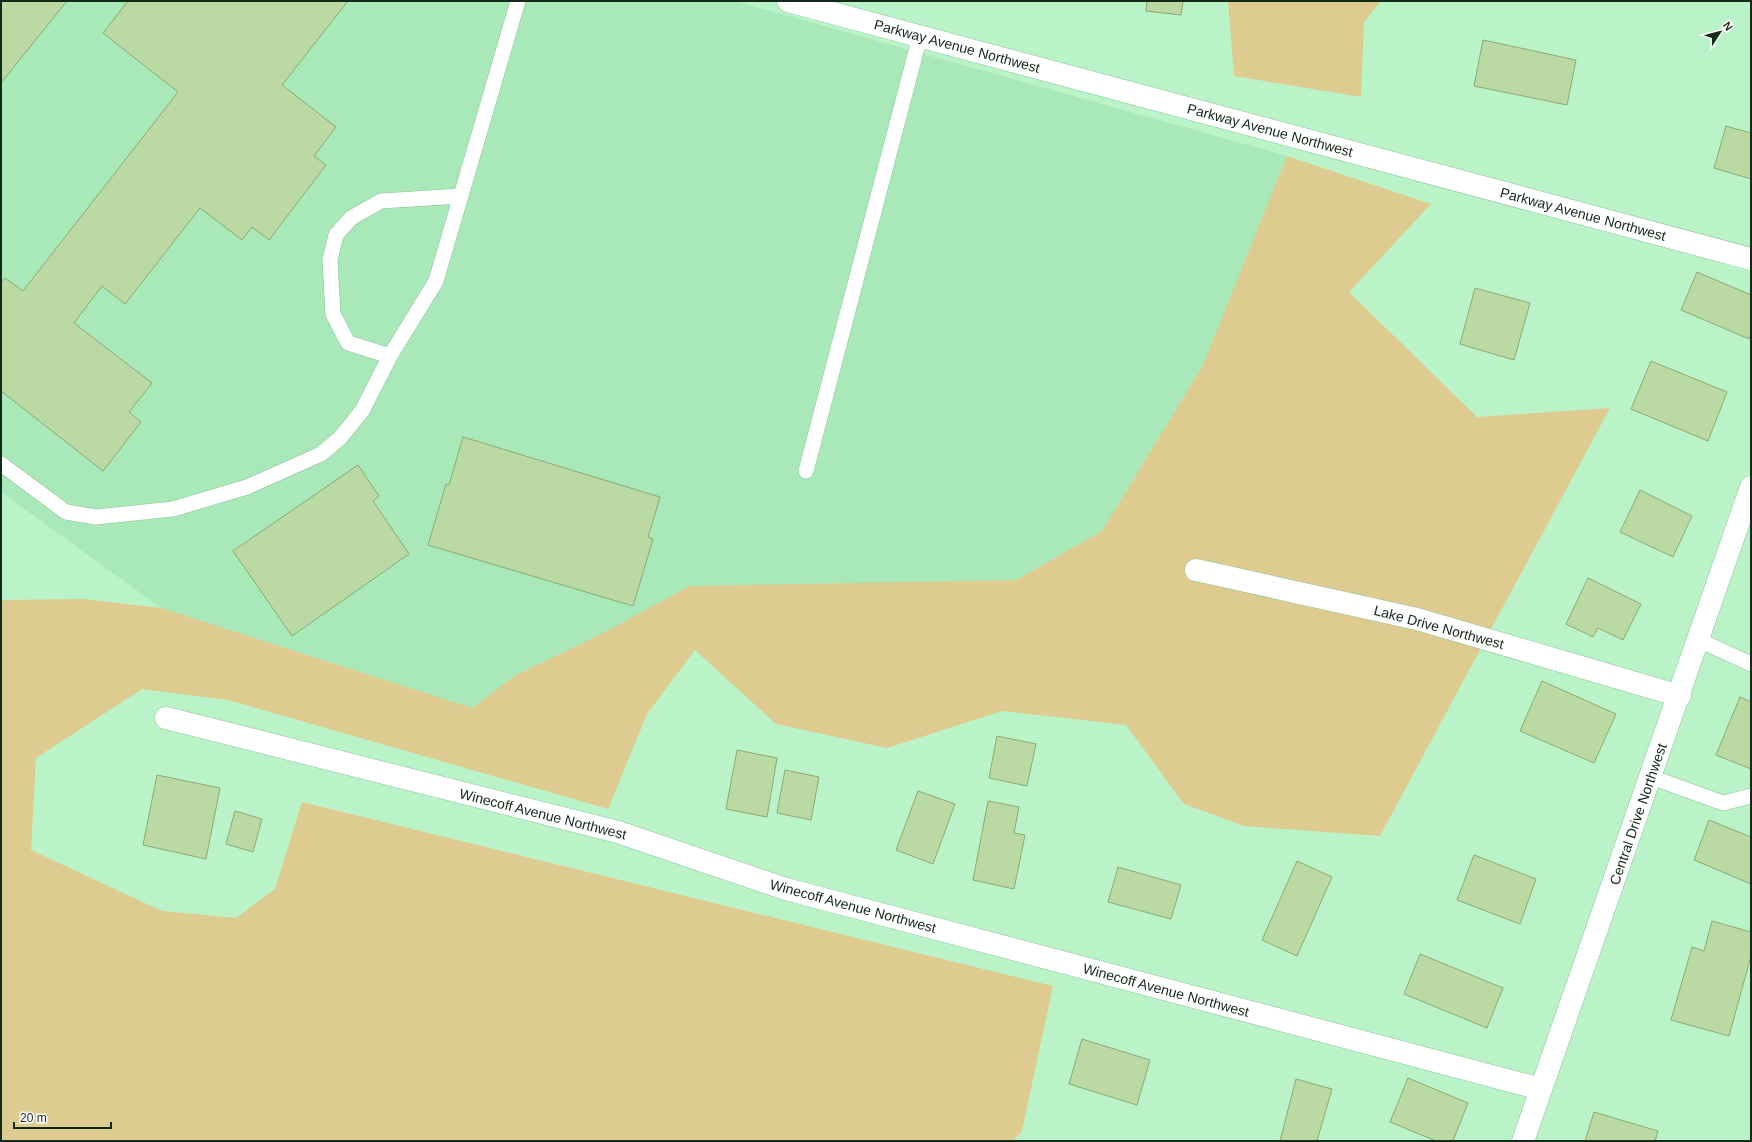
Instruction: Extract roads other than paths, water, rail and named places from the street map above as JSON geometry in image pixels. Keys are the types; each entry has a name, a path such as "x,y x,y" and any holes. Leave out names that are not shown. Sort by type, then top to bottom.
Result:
{"street":[{"name":"Parkway Avenue Northwest","path":"788,1 1751,259"},
{"name":"Central Drive Northwest","path":"1523,1141 1680,696 1751,487"},
{"name":"Lake Drive Northwest","path":"1196,570 1417,619 1680,696"},
{"name":"Winecoff Avenue Northwest","path":"166,718 618,832 786,889 1541,1089"}],"lane":[{"path":"1,464 66,512 96,518 173,509 247,487 321,454 340,438 362,411 390,356 436,282 518,1"},
{"path":"806,471 920,36"},
{"path":"390,356 348,342 332,314 330,260 336,236 351,218 381,201 461,196"},
{"path":"1698,640 1751,664"},
{"path":"1651,777 1723,803 1751,796"}]}
